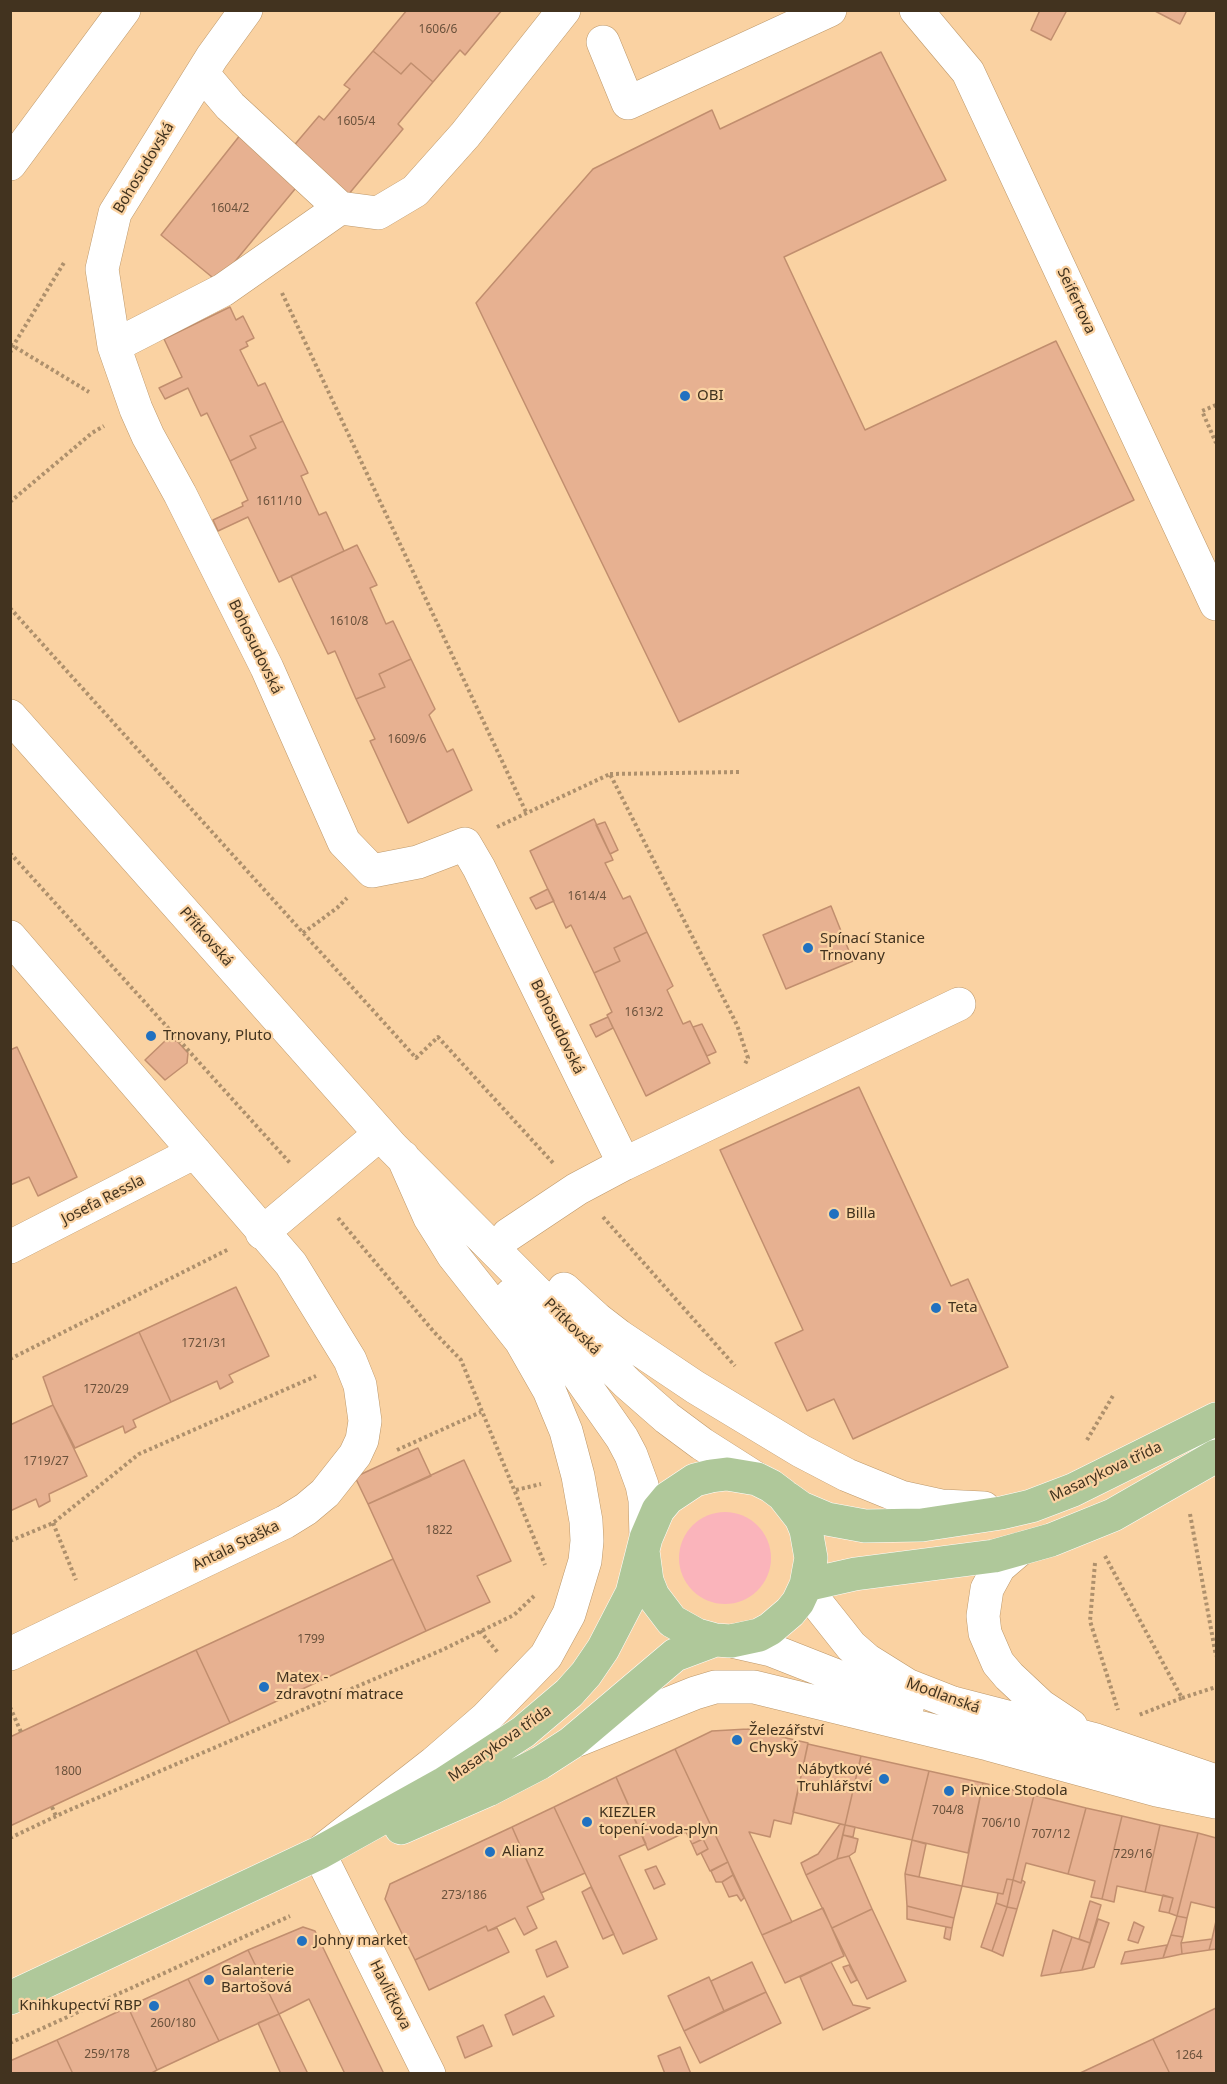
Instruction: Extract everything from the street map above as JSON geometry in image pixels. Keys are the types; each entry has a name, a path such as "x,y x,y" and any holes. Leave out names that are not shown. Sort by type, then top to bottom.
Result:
{"main road":[{"name":"Masarykova třída","path":"10,1998 319,1853 443,1784 549,1712 586,1674 603,1649 632,1593 645,1545 658,1510 668,1498 695,1480 727,1474 770,1487 801,1508 827,1519 865,1526 885,1527 943,1522 1030,1506 1073,1490 1216,1419"},
{"path":"805,1587 855,1574 975,1559 1020,1550 1051,1540 1093,1534 1140,1502 1216,1456"},
{"name":"Masarykova třída","path":"319,1853 368,1840 423,1820 514,1777 571,1743 675,1655 723,1641 759,1635 770,1629 798,1602 805,1587 811,1558 806,1530 795,1508 770,1487"},
{"path":"645,1545 647,1581 652,1596 661,1609 685,1630 723,1641"}],"street":[{"path":"10,164 124,10"},
{"name":"Bohosudovská","path":"246,10 202,73 115,213 102,269 114,346 136,409 161,464 180,494 267,668 344,842 372,871"},
{"path":"202,73 230,106 340,208 378,213 415,191 465,135 564,10"},
{"path":"603,42 628,102 830,10"},
{"name":"Seifertova","path":"916,10 968,72 1216,604"},
{"path":"114,346 223,290 340,208"},
{"name":"Přítkovská","path":"10,716 380,1134 627,1383 667,1418 702,1444 770,1487"},
{"path":"372,871 418,862 465,844"},
{"name":"Bohosudovská","path":"465,844 479,868 624,1164"},
{"path":"10,937 291,1264 350,1360"},
{"path":"508,1235 577,1189 624,1164 959,1004"},
{"path":"262,1233 380,1134"},
{"name":"Josefa Ressla","path":"10,1247 195,1152"},
{"path":"403,1157 477,1209 508,1235 582,1306 619,1336 754,1424 847,1475 901,1497 942,1506 972,1508 1030,1506"},
{"path":"319,1853 434,1763 486,1718 546,1656 569,1614 585,1561 586,1531 583,1497 567,1431 549,1390 521,1341 442,1238 430,1218 403,1157"},
{"name":"Přítkovská","path":"403,1157 459,1235 539,1326 614,1423 631,1455 642,1485 645,1500 645,1545"},
{"name":"Antala Staška","path":"10,1654 285,1522 306,1509 325,1492 355,1455 362,1440 365,1421 364,1403 350,1360"},
{"path":"1020,1550 999,1567 987,1589 983,1616 989,1647 1008,1676 1058,1718 1111,1736 1216,1781"},
{"name":"Modlanská","path":"805,1587 851,1646 881,1670 908,1685 953,1703 1111,1736"},
{"name":"Modlanská","path":"723,1641 771,1650 988,1744"},
{"path":"571,1743 695,1693 732,1686 754,1688 988,1744 1157,1790 1216,1802"},
{"name":"Havlíčkova","path":"319,1853 429,2073"}],"path":[{"path":"266,260 526,812"},
{"path":"10,344 99,398 136,409"},
{"path":"1216,405 1202,411 1216,442"},
{"path":"10,502 92,433 136,409"},
{"path":"10,608 416,1058 438,1037 739,1370"},
{"path":"465,844 526,812 610,774 740,772"},
{"path":"610,774 737,1025 748,1058 742,1071"},
{"path":"10,853 163,1021"},
{"path":"303,933 336,908 372,871"},
{"path":"10,1359 262,1233"},
{"path":"10,1542 53,1523 139,1454 350,1360"},
{"path":"461,1360 481,1412 516,1490 545,1564 545,1572"},
{"path":"1073,1490 1067,1476 1114,1394"},
{"path":"395,1450 481,1412"},
{"path":"1190,1511 1216,1656"},
{"path":"53,1523 91,1617"},
{"path":"1093,1534 1182,1698"},
{"path":"1093,1534 1090,1621 1111,1736 1182,1698 1216,1687"},
{"path":"10,1838 56,1816 442,1650 514,1615 533,1598 539,1589"},
{"path":"10,1707 21,1732"},
{"path":"52,1806 56,1816"},
{"path":"10,2043 290,1916"}],"shaded area":[{"path":"725,1512 743,1516 758,1525 767,1540 771,1558 767,1576 758,1591 743,1600 725,1604 707,1600 692,1591 683,1576 679,1558 683,1540 692,1525 707,1516"}],"building":[{"path":"407,10 502,10 465,55 460,50 433,82 411,63 401,74 373,51"},
{"path":"1040,10 1067,10 1051,40 1031,30"},
{"path":"1153,10 1187,10 1180,24"},
{"path":"373,51 401,74 411,63 433,82 398,124 403,129 348,195 291,149 319,116 324,120 350,89 344,85"},
{"name":"OBI","path":"881,52 946,180 784,257 865,430 1056,341 1134,500 679,722 476,303 593,169 712,110 720,129"},
{"path":"241,134 300,183 218,282 161,235"},
{"path":"230,307 236,320 243,316 254,338 246,342 248,346 240,350 258,386 265,383 283,421 250,436 256,448 230,461 207,413 201,416 188,388 165,399 159,388 182,377 164,339"},
{"path":"283,421 308,473 301,476 319,515 326,512 344,551 279,582 248,517 218,531 213,520 243,506 242,503 248,500 230,461 256,448 250,436"},
{"path":"357,545 377,585 370,588 386,624 393,621 411,659 379,674 385,687 356,699 335,651 328,654 291,576"},
{"path":"411,659 435,709 429,715 447,752 453,749 472,790 408,823 370,741 375,739 356,699 385,687 379,674"},
{"path":"594,819 613,860 605,863 623,899 630,896 647,932 614,948 620,961 594,973 571,925 566,928 530,851"},
{"path":"605,822 618,850 610,854 596,825"},
{"path":"548,889 554,901 536,909 530,898"},
{"name":"Spínací Stanice Trnovany","path":"831,906 853,961 786,989 763,935"},
{"path":"647,932 673,986 667,990 683,1024 690,1021 710,1063 646,1096 607,1015 612,1012 594,973 620,961 614,948"},
{"path":"608,1017 613,1028 596,1037 590,1025"},
{"path":"702,1024 716,1052 707,1056 693,1027"},
{"path":"165,1041 177,1041 188,1053 187,1063 165,1080 145,1060"},
{"path":"17,1047 77,1177 38,1196 29,1177 10,1185 10,1050"},
{"name":"Billa","path":"859,1087 951,1286 968,1279 1008,1367 853,1439 834,1399 807,1411 775,1343 803,1330 720,1150"},
{"path":"236,1287 269,1356 229,1375 233,1382 220,1389 217,1381 171,1402 139,1332"},
{"path":"139,1332 171,1402 133,1420 136,1427 125,1433 123,1426 75,1448 53,1405 43,1377"},
{"path":"53,1405 87,1476 49,1494 50,1501 39,1507 36,1499 10,1511 10,1425"},
{"path":"418,1448 431,1476 368,1504 355,1477"},
{"path":"464,1460 511,1561 477,1576 490,1602 426,1631 368,1504"},
{"path":"393,1559 426,1631 230,1723 196,1650"},
{"path":"196,1650 230,1723 10,1826 10,1737"},
{"path":"748,1729 808,1743 791,1824 774,1820 770,1837 749,1832 792,1922 762,1935 675,1749 712,1731"},
{"path":"808,1744 861,1756 845,1825 793,1812"},
{"path":"675,1749 728,1862 710,1871 701,1853 708,1849 703,1839 692,1844 686,1832 648,1850 616,1777"},
{"path":"861,1756 929,1771 912,1840 845,1825"},
{"path":"929,1771 983,1783 968,1853 912,1840"},
{"path":"616,1777 646,1844 619,1856 657,1939 623,1954 554,1807"},
{"path":"983,1783 1034,1795 1013,1880 1007,1879 1003,1894 962,1886"},
{"path":"1034,1795 1086,1808 1068,1874 1026,1863 1021,1883 1013,1880"},
{"path":"554,1807 585,1873 541,1893 512,1827"},
{"path":"1086,1808 1122,1816 1102,1899 1091,1897 1095,1881 1068,1874"},
{"path":"1122,1816 1160,1825 1145,1892 1117,1886 1114,1902 1102,1899"},
{"path":"840,1824 845,1825 837,1859 806,1875 801,1863 818,1854"},
{"path":"845,1825 855,1827 853,1837 843,1835"},
{"path":"1160,1825 1198,1833 1177,1916 1169,1913 1173,1898 1145,1892"},
{"path":"512,1827 544,1899 527,1907 537,1928 524,1935 515,1918 488,1931 486,1926 415,1960 385,1899 390,1884"},
{"path":"1198,1833 1216,1838 1216,1908 1191,1902 1187,1918 1177,1916"},
{"path":"843,1835 858,1839 855,1852 837,1859"},
{"path":"703,1839 708,1849 697,1855 692,1844"},
{"path":"912,1840 926,1844 919,1877 905,1874"},
{"path":"849,1856 872,1909 832,1928 806,1875 837,1859"},
{"path":"728,1862 733,1875 722,1882 716,1882 711,1871"},
{"path":"656,1866 665,1884 654,1889 645,1870"},
{"path":"905,1874 962,1886 954,1918 907,1906"},
{"path":"733,1875 744,1898 741,1901 737,1895 729,1897 722,1882"},
{"path":"1007,1879 1013,1880 1007,1907 996,1903 998,1893 1003,1894"},
{"path":"1013,1880 1025,1882 1017,1909 1007,1907"},
{"path":"591,1887 614,1934 603,1939 582,1892"},
{"path":"1163,1895 1173,1898 1169,1913 1159,1911"},
{"path":"1090,1901 1101,1905 1090,1943 1079,1939"},
{"path":"996,1903 1007,1907 992,1951 981,1947"},
{"path":"907,1906 954,1918 952,1928 907,1919"},
{"path":"1007,1907 1017,1909 1003,1956 992,1951"},
{"path":"823,1908 844,1956 785,1983 762,1935"},
{"path":"872,1909 906,1981 867,1999 832,1928"},
{"path":"1177,1916 1187,1918 1183,1937 1171,1935"},
{"path":"1098,1919 1109,1923 1094,1967 1082,1970"},
{"path":"1216,1921 1216,1949 1209,1950 1212,1939"},
{"path":"1134,1922 1144,1927 1138,1943 1128,1940"},
{"path":"486,1926 488,1931 497,1928 509,1952 429,1990 415,1960"},
{"path":"303,1927 315,1931 384,2074 345,2074 309,1999 279,2014 248,1950"},
{"path":"946,1927 952,1928 950,1940 944,1938"},
{"path":"1053,1930 1072,1937 1060,1973 1041,1976"},
{"path":"1171,1935 1183,1937 1182,1954 1163,1958"},
{"path":"1072,1937 1090,1943 1082,1970 1060,1973"},
{"path":"1212,1939 1209,1950 1182,1954 1181,1943"},
{"path":"556,1941 568,1967 547,1977 536,1950"},
{"path":"1167,1945 1163,1958 1121,1964 1125,1952"},
{"path":"248,1950 279,2014 219,2041 188,1979"},
{"path":"752,1962 766,1992 724,2011 711,1981"},
{"path":"831,1962 853,2005 870,2008 823,2030 800,1977"},
{"path":"849,1965 857,1980 851,1983 843,1967"},
{"path":"709,1977 724,2011 684,2031 668,1996"},
{"path":"188,1979 219,2041 157,2070 128,2007"},
{"path":"766,1992 781,2023 700,2063 684,2031"},
{"path":"544,1996 554,2016 513,2035 505,2015"},
{"path":"128,2007 157,2070 150,2074 73,2074 57,2040"},
{"path":"1216,2008 1216,2074 1170,2074 1153,2039"},
{"path":"279,2014 308,2074 281,2074 258,2023"},
{"path":"483,2025 492,2046 465,2058 457,2037"},
{"path":"1153,2039 1170,2074 1078,2074"},
{"path":"57,2040 73,2074 10,2074 10,2061"},
{"path":"680,2047 691,2074 665,2074 658,2056"}],"place":[{"name":"OBI","path":"685,396"},
{"name":"Spínací Stanice Trnovany","path":"808,948"},
{"name":"Trnovany, Pluto","path":"151,1036"},
{"name":"Billa","path":"834,1214"},
{"name":"Teta","path":"936,1308"},
{"name":"Matex - zdravotní matrace","path":"264,1687"},
{"name":"Železářství Chyský","path":"737,1740"},
{"name":"Nábytkové Truhlářství","path":"884,1779"},
{"name":"Pivnice Stodola","path":"949,1791"},
{"name":"KIEZLER topení-voda-plyn","path":"587,1822"},
{"name":"Alianz","path":"490,1852"},
{"name":"Johny market","path":"302,1941"},
{"name":"Galanterie Bartošová","path":"209,1980"},
{"name":"Knihkupectví RBP","path":"154,2006"}]}
